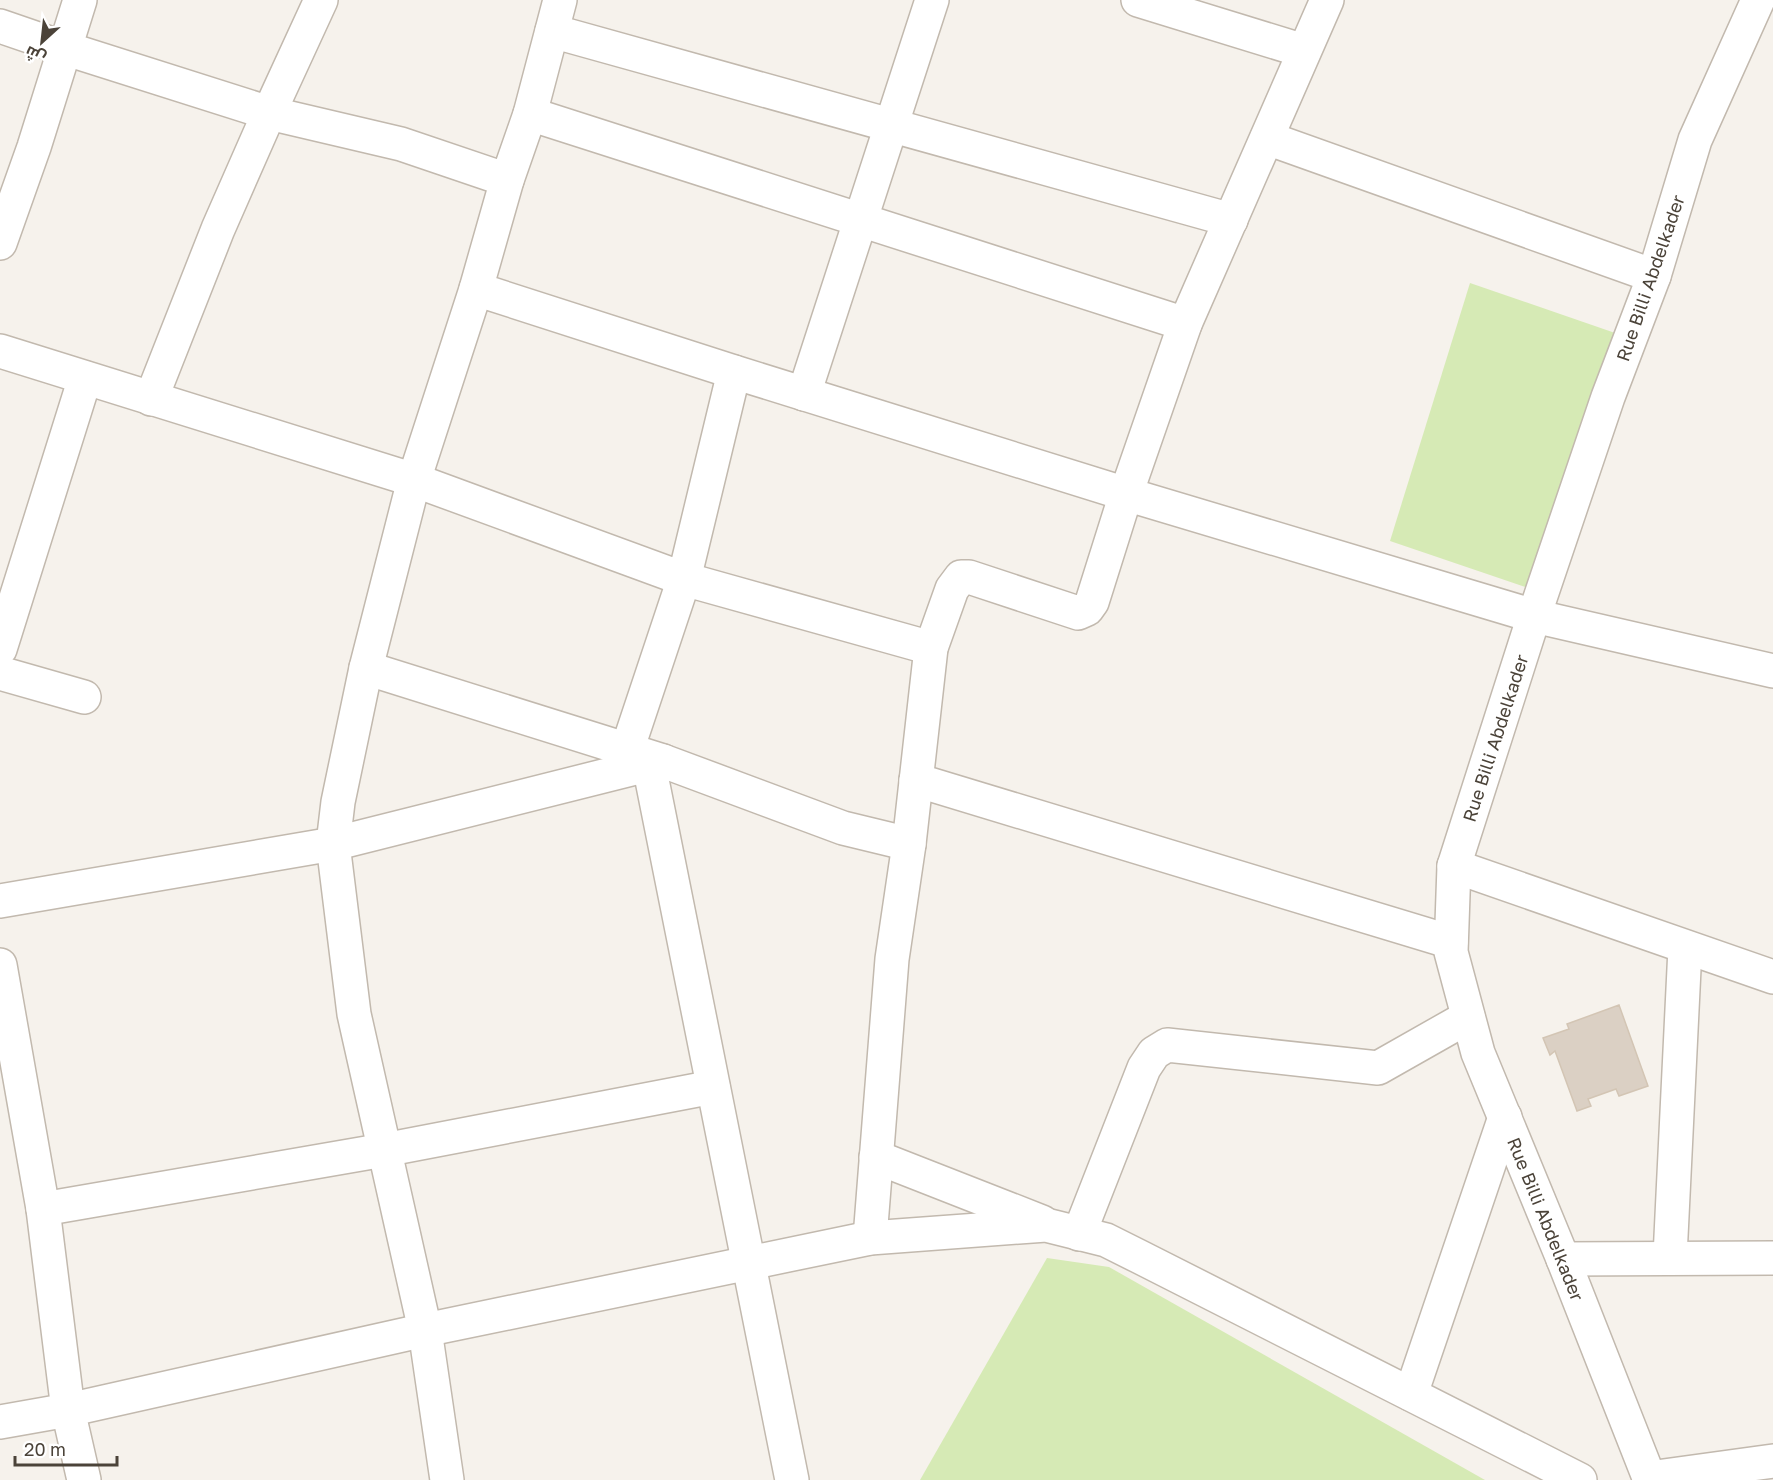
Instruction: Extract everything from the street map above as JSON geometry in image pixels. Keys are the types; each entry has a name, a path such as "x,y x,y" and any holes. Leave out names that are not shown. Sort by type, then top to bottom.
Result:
{"street":[{"path":"0,243 34,147 63,48 80,0"},
{"path":"151,399 218,230 268,113 321,0"},
{"path":"447,1480 425,1330 354,1014 333,844 338,802 366,668 414,480 476,289 507,180 530,114 560,0"},
{"path":"804,394 932,0"},
{"path":"1138,0 1304,51"},
{"path":"870,1238 892,959 909,844 931,648 951,589 961,577 969,577 1078,613 1087,609 1096,594 1126,494 1185,324 1327,0"},
{"name":"Rue Billi Abdelkader","path":"1649,1479 1563,1259 1478,1053 1451,952 1454,866 1534,616 1608,397 1654,276 1695,140 1758,0"},
{"path":"0,26 268,113 401,144 507,180"},
{"path":"552,31 1231,220"},
{"path":"530,114 1185,324"},
{"path":"1267,138 1654,276"},
{"path":"476,289 1126,494 1534,616 1773,671"},
{"path":"0,351 414,480 684,579 931,648"},
{"path":"734,372 684,579 646,759 792,1480"},
{"path":"0,649 85,378"},
{"path":"366,668 646,759 843,828 909,844"},
{"path":"0,674 84,697"},
{"path":"0,901 333,844 646,759"},
{"path":"916,780 1451,942"},
{"path":"1454,866 1773,977"},
{"path":"1670,1257 1685,948"},
{"path":"0,965 44,1209 68,1410 84,1480"},
{"path":"1067,1231 1144,1068 1154,1053 1167,1045 1378,1068 1468,1017"},
{"path":"44,1209 384,1150 713,1087"},
{"path":"1411,1394 1504,1117"},
{"path":"876,1156 1067,1231"},
{"path":"0,1422 68,1410 425,1330 870,1238 1046,1225 1106,1240 1132,1252 1580,1480"},
{"path":"1563,1259 1773,1258"},
{"path":"1649,1479 1773,1461"}],"green space":[{"path":"1470,283 1618,334 1531,589 1390,541"},
{"path":"1047,1258 1109,1267 1485,1480 920,1480"}],"building":[{"path":"1619,1005 1648,1086 1619,1096 1616,1089 1588,1099 1591,1106 1577,1111 1555,1051 1550,1055 1543,1038 1569,1029 1567,1024"}]}
